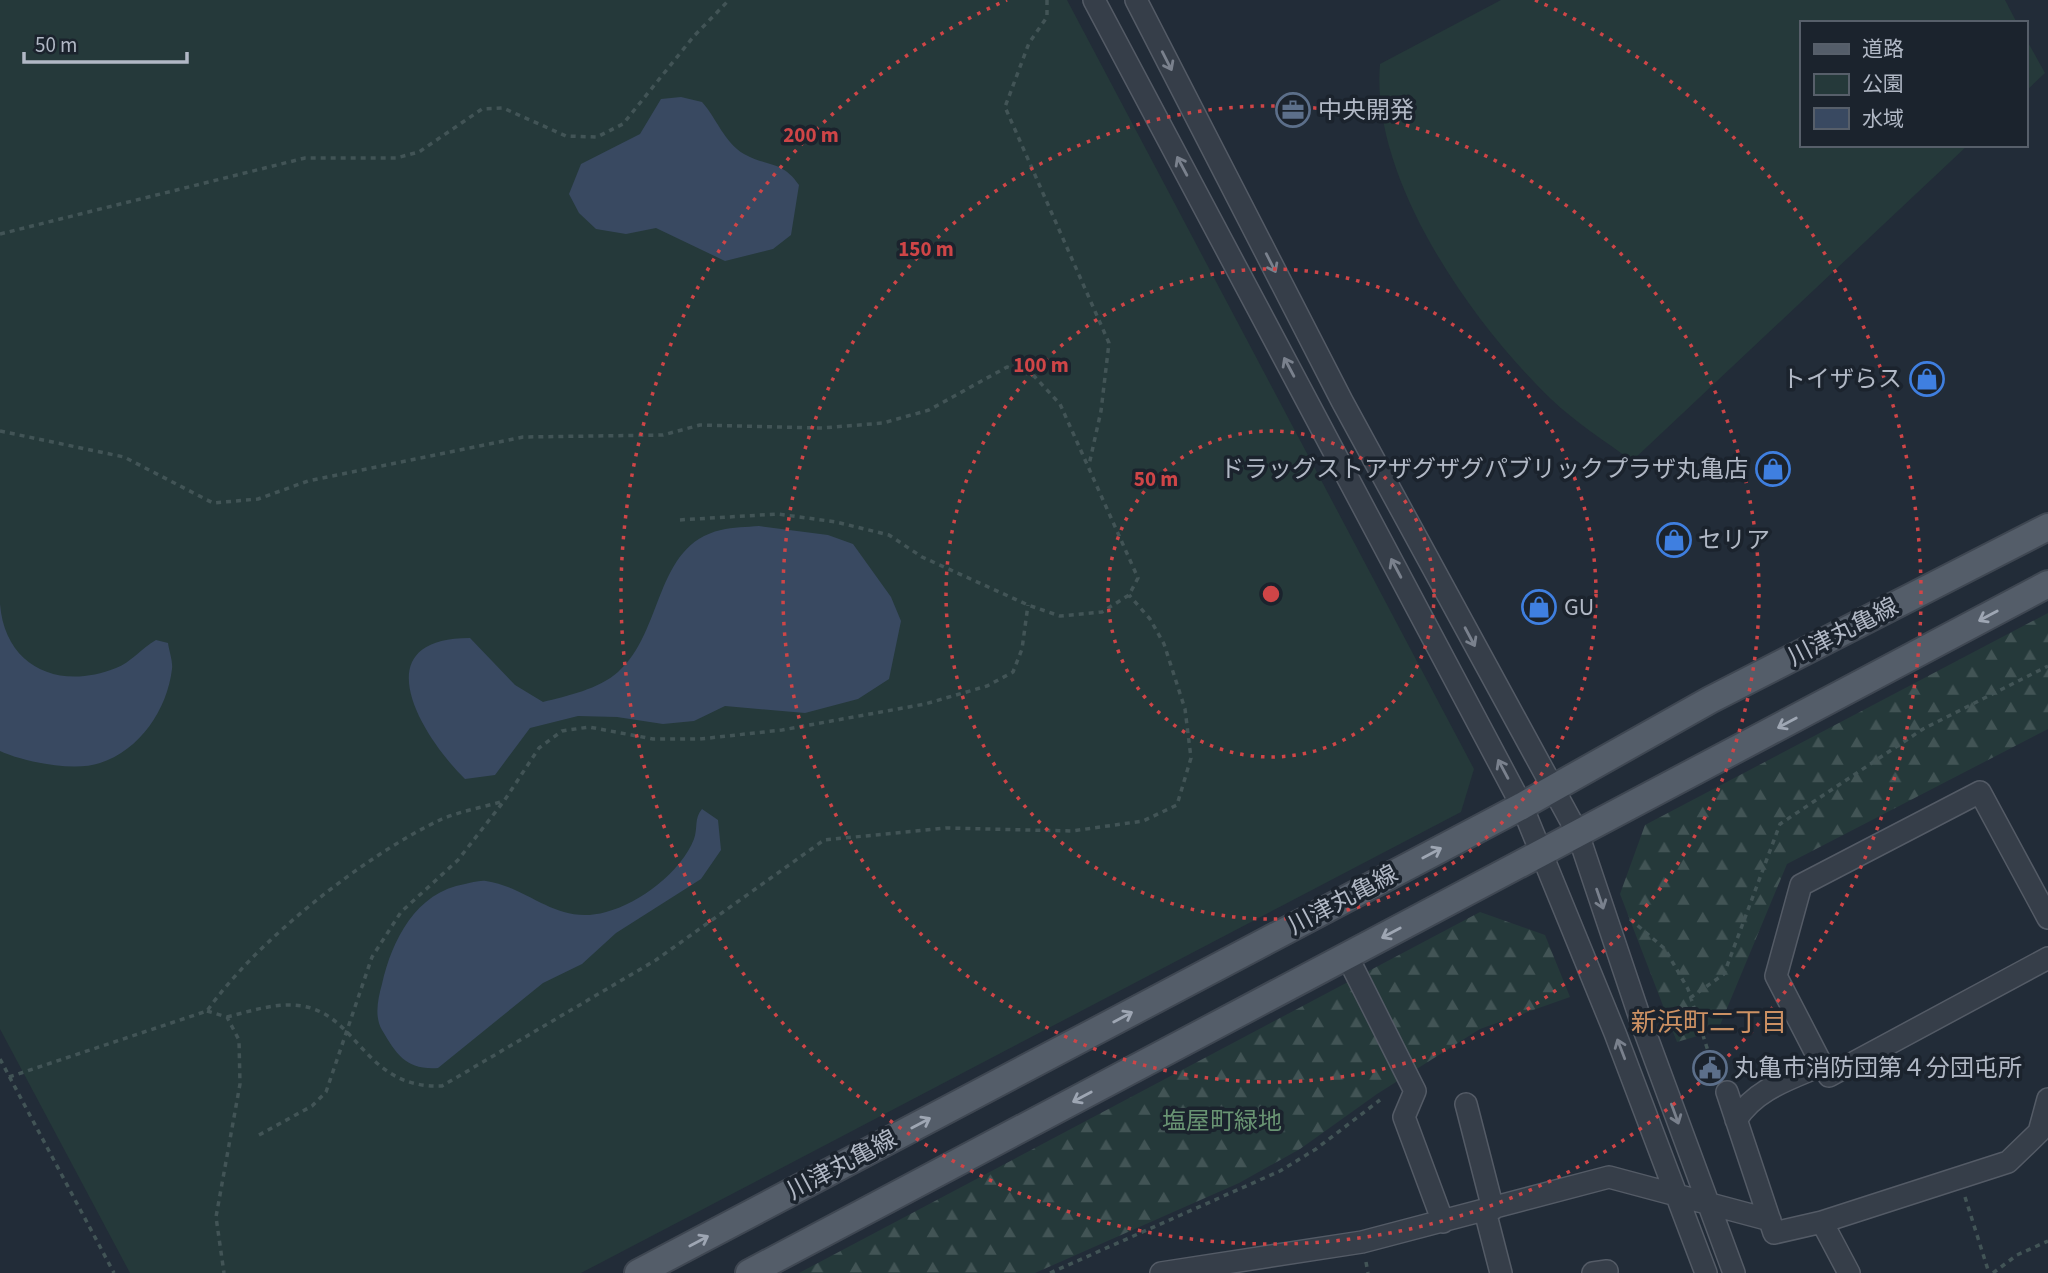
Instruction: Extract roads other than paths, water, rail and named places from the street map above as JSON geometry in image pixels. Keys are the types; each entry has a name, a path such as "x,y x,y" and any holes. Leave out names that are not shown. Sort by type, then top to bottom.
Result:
{"main road":[{"name":"川津丸亀線","path":"638,1273 1522,806 1710,700 2048,527"},
{"path":"749,1273 2048,584"}],"street":[{"path":"1706,1273 1543,852 1522,806 1098,8 1137,0 1342,401 1578,834 1734,1273"},
{"path":"2048,918 1980,792 1801,885 1776,976 1829,1076 2048,958"},
{"path":"1347,957 1415,1091 1404,1117 1443,1222"},
{"path":"1736,1120 1745,1105 1766,1090 1822,1065"},
{"path":"1727,1092 1773,1233 1822,1222 2008,1162 2039,1132 2048,1099"},
{"path":"1466,1104 1501,1273"},
{"path":"1161,1273 1225,1267 1362,1242 1609,1177 1770,1220"},
{"path":"1822,1222 1849,1273"}],"water":[{"path":"681,97 702,102 737,149 786,171 799,185 791,235 773,249 725,261 656,228 626,234 596,229 579,213 569,194 581,164 640,134 661,99"},
{"path":"759,526 828,535 853,544 891,597 901,621 889,679 858,699 805,713 725,706 694,721 663,724 617,717 578,716 530,728 495,775 465,779 432,739 410,692 409,671 417,654 437,642 470,638 515,685 543,702 582,691 610,678 633,655 671,571 683,553 699,539 721,530"},
{"path":"0,604 4,626 12,644 24,658 38,668 56,674 75,677 95,674 121,666 156,640 168,643 172,666 169,684 158,713 139,738 114,757 89,766 49,764 0,751"},
{"path":"702,809 718,820 721,850 701,879 616,933 582,964 543,983 438,1068 418,1066 398,1054 380,1025 377,1013 379,996 386,967 400,935 409,920 433,897 448,889 486,881 572,914 588,915 619,908 645,894 680,863 694,839"}],"place":[{"name":"中央開発","path":"1293,110"},
{"name":"トイザらス","path":"1927,379"},
{"name":"ドラッグストアザグザグパブリックプラザ丸亀店","path":"1773,469"},
{"name":"セリア","path":"1674,540"},
{"name":"GU","path":"1539,607"},
{"name":"丸亀市消防団第４分団屯所","path":"1710,1068"}],"district":[{"name":"新浜町二丁目","path":"1709,1022"}],"park label":[{"name":"塩屋町緑地","path":"1222,1121"}]}
